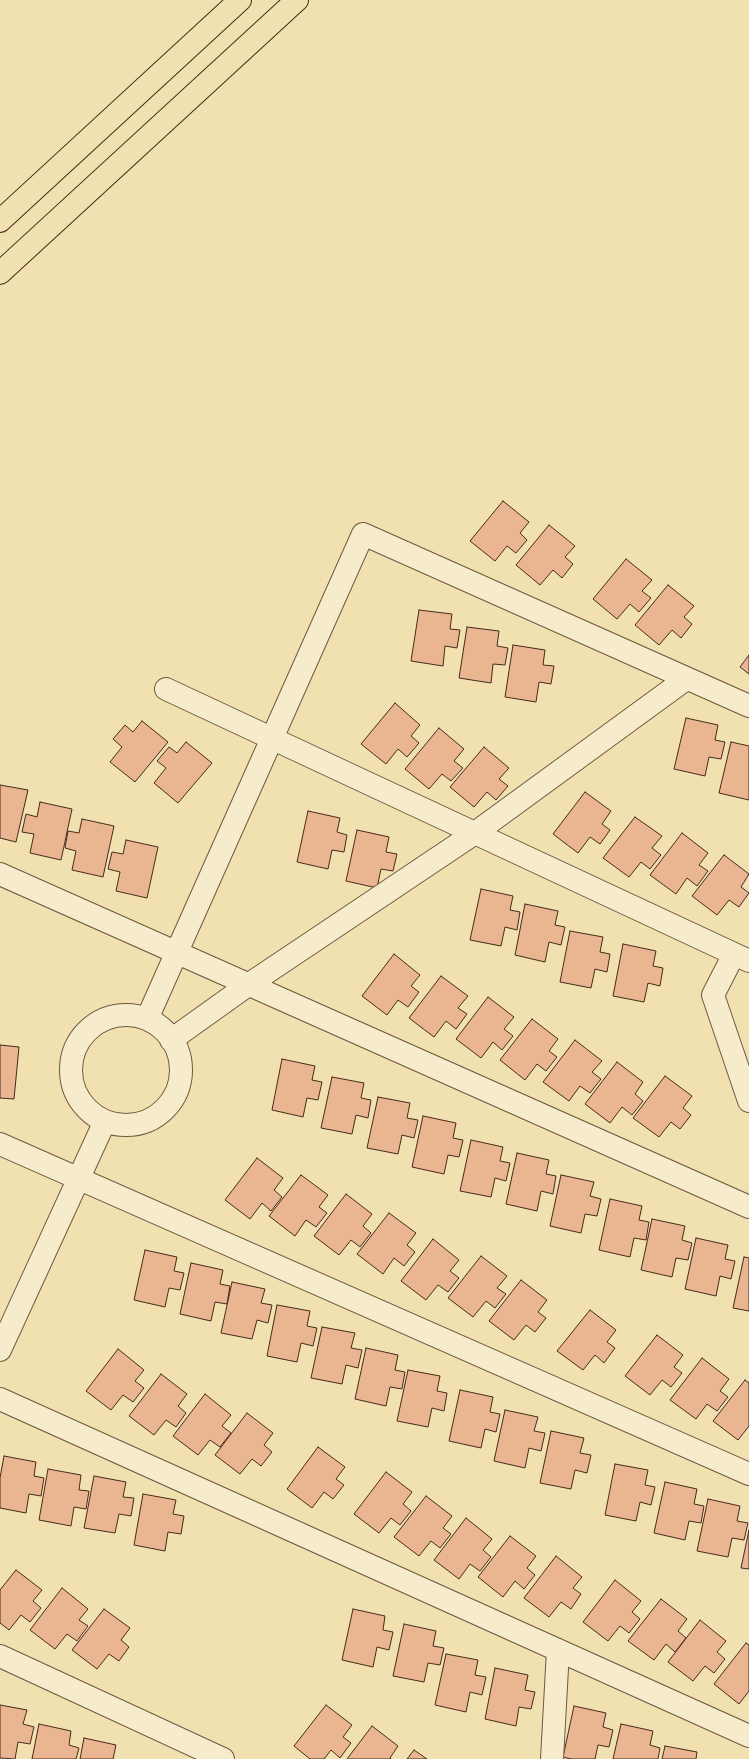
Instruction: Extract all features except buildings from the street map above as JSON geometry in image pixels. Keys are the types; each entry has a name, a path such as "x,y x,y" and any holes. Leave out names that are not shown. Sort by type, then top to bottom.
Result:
{"highway":[{"path":"0,221 240,0"},
{"path":"0,273 297,0"}],"street":[{"path":"147,1019 363,534 749,706"},
{"path":"171,1040 248,985 474,833 686,679"},
{"path":"166,689 474,833 743,955 713,995 749,1101"},
{"path":"0,874 749,1207"},
{"path":"133,1015 147,1019 166,1032 176,1047 181,1065 179,1084 172,1102 159,1115 142,1123 123,1125 105,1121 90,1112 78,1099 71,1082 70,1064 75,1047 85,1033 99,1022 116,1016 133,1015"},
{"path":"0,1350 105,1121"},
{"path":"0,1144 749,1474"},
{"path":"0,1399 749,1736"},
{"path":"552,1759 558,1650"},
{"path":"0,1656 223,1759"}]}
